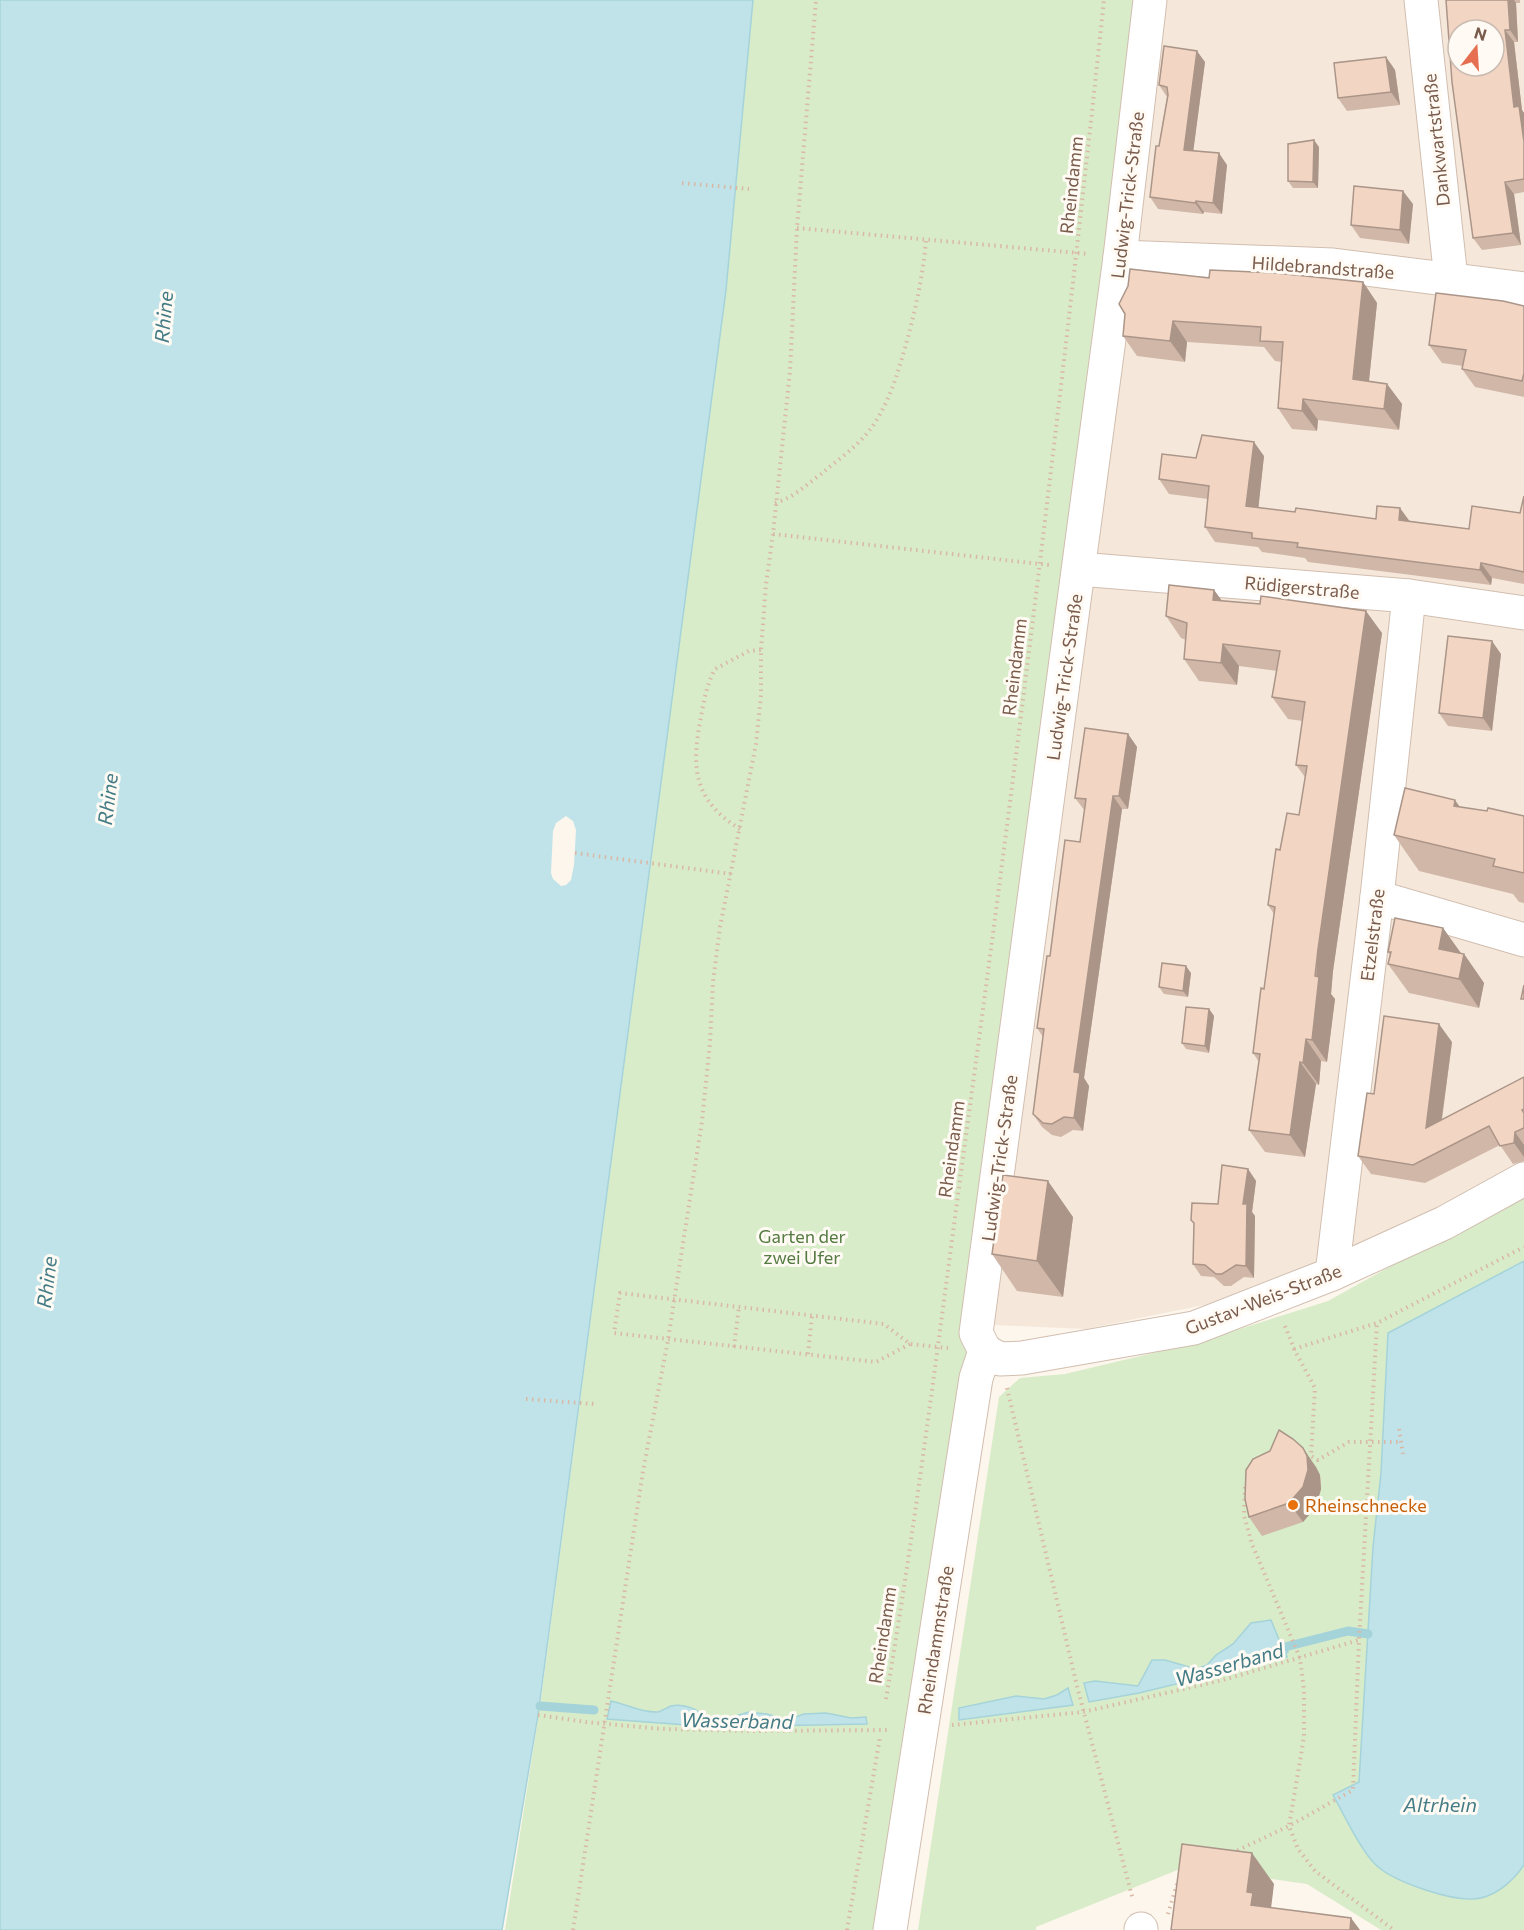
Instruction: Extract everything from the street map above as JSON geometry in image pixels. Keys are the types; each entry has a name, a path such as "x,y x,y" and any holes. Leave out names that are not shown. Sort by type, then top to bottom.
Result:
{"street":[{"name":"Ludwig-Trick-Straße","path":"993,1355 976,1332 1120,257 1149,0"},
{"name":"Dankwartstraße","path":"1421,0 1451,279"},
{"name":"Hildebrandstraße","path":"1120,257 1333,265 1524,289"},
{"name":"Rüdigerstraße","path":"1079,569 1409,596 1524,613"},
{"name":"Etzelstraße","path":"1332,1274 1377,897 1409,596"},
{"path":"1377,897 1524,940"},
{"name":"Gustav-Weis-Straße","path":"993,1355 1040,1355 1194,1328 1332,1274 1444,1222 1524,1179"},
{"name":"Rheindammstraße","path":"890,1930 976,1378 993,1355"}],"path":[{"path":"573,1930 643,1471 675,1299 703,1110 710,1043 712,982 720,927 756,744 761,695 761,650 766,584 790,371 797,228 816,0"},
{"name":"Rheindamm","path":"886,1699 936,1362 1040,564 1104,0"},
{"path":"682,183 749,189"},
{"path":"797,228 1077,253"},
{"path":"775,503 786,500 854,446 873,425 894,389 914,316 926,240"},
{"path":"773,534 1040,564"},
{"path":"740,829 723,819 706,797 697,779 695,759 697,734 706,691 715,669 749,651 761,650"},
{"path":"575,853 731,874"},
{"path":"1401,1443 1349,1442 1318,1460 1311,1456 1315,1388 1294,1350 1377,1323 1524,1247"},
{"path":"910,1344 876,1362 614,1333 620,1293 884,1324 910,1344 938,1347"},
{"path":"734,1347 740,1307"},
{"path":"808,1355 812,1316"},
{"path":"1229,1855 1289,1826 1353,1790 1377,1323"},
{"path":"993,1355 1083,1712 1141,1930 1169,1914 1179,1879"},
{"path":"526,1399 594,1404"},
{"path":"1399,1429 1403,1454"},
{"path":"1245,1487 1244,1515 1252,1544 1300,1658 1304,1690 1304,1737 1289,1826 1299,1849 1315,1871 1394,1930"},
{"path":"538,1715 662,1729 872,1731 921,1728 1083,1712 1223,1680 1359,1640"},
{"path":"846,1930 880,1737"}],"shaded area":[{"path":"1150,0 1524,0 1524,1165 1404,1226 1243,1297 1086,1329 994,1325 1070,695"}],"green space":[{"name":"Garten der zwei Ufer","path":"753,0 1150,0 1070,695 994,1325 958,1384 875,1930 505,1930 540,1706 726,290"},
{"path":"1524,1192 1524,1930 1381,1930 1307,1884 1185,1867 1036,1927 1036,1930 918,1930 999,1397 1020,1378 1065,1374 1195,1343 1328,1301"}],"water":[{"name":"Rhine","path":"0,0 753,0 726,290 538,1715 502,1930 0,1930"},
{"name":"Altrhein","path":"1524,1261 1524,1865 1510,1881 1493,1893 1481,1898 1457,1898 1411,1885 1377,1866 1359,1843 1333,1795 1359,1782 1373,1547 1381,1473 1388,1333"},
{"path":"1271,1620 1280,1642 1284,1642 1288,1652 1287,1657 1139,1693 1089,1702 1084,1683 1095,1681 1138,1686 1152,1660 1165,1660 1196,1669 1207,1665 1216,1655 1233,1644 1251,1623"},
{"path":"1068,1688 1073,1705 959,1720 959,1708 1016,1696 1044,1699"},
{"path":"611,1701 652,1712 658,1712 671,1706 683,1706 694,1709 715,1722 749,1712 787,1720 804,1714 826,1713 851,1718 866,1717 867,1724 714,1727 607,1719"}],"pier":[{"path":"566,816 573,821 576,830 574,865 571,880 561,886 553,879 551,873 553,831 556,823"}],"building":[{"path":"1446,0 1508,0 1510,30 1506,30 1506,18 1447,18"},
{"path":"1506,39 1514,107 1519,106 1524,142 1524,179 1505,182 1513,233 1473,238 1452,78 1506,78"},
{"path":"1164,46 1197,51 1184,150 1219,153 1213,203 1150,197 1156,146 1159,146 1168,95 1167,87 1159,85"},
{"path":"1386,57 1391,92 1338,98 1334,63"},
{"path":"1314,140 1313,182 1288,181 1288,144"},
{"path":"1354,186 1403,191 1400,230 1351,225"},
{"path":"1130,269 1209,278 1210,270 1276,273 1363,282 1353,379 1387,384 1384,409 1303,399 1302,411 1278,408 1283,342 1260,341 1261,327 1173,321 1170,341 1123,336 1125,314 1119,304 1128,286"},
{"path":"1436,293 1503,301 1524,306 1522,381 1462,369 1466,350 1429,345"},
{"path":"1202,435 1254,442 1246,506 1295,512 1296,508 1376,519 1377,506 1400,508 1399,520 1469,529 1472,506 1520,513 1524,496 1524,572 1481,563 1480,570 1297,547 1298,543 1252,538 1252,533 1205,527 1209,486 1159,479 1162,454 1196,458"},
{"path":"1169,585 1214,590 1213,600 1260,604 1261,596 1366,611 1318,949 1315,976 1319,977 1312,1040 1306,1039 1303,1063 1300,1062 1290,1135 1249,1130 1260,1054 1253,1053 1275,907 1268,905 1276,849 1280,850 1287,813 1299,815 1307,766 1296,765 1305,702 1272,697 1280,651 1223,644 1221,663 1184,659 1187,623 1166,616"},
{"path":"1448,636 1492,641 1483,718 1439,713"},
{"path":"1085,728 1128,734 1119,796 1113,796 1074,1072 1080,1073 1074,1118 1064,1117 1052,1124 1043,1123 1033,1114 1044,1029 1037,1028 1047,956 1050,956 1065,840 1080,842 1086,799 1075,798"},
{"path":"1405,788 1455,800 1454,806 1487,811 1488,808 1524,816 1524,873 1493,866 1495,859 1394,835"},
{"path":"1395,918 1443,928 1439,949 1464,954 1459,979 1388,964 1391,952 1388,952"},
{"path":"1162,963 1186,966 1183,991 1159,987"},
{"path":"1186,1007 1209,1009 1205,1046 1182,1043"},
{"path":"1384,1016 1439,1024 1426,1128 1524,1077 1524,1109 1522,1110 1524,1128 1515,1132 1514,1143 1500,1146 1489,1126 1413,1165 1358,1156 1367,1093 1374,1094"},
{"path":"1222,1165 1248,1169 1243,1204 1247,1204 1246,1266 1236,1265 1222,1274 1216,1274 1205,1265 1193,1264 1194,1223 1191,1220 1192,1203 1218,1204"},
{"path":"1003,1175 1048,1181 1037,1261 992,1254"},
{"path":"1279,1430 1303,1448 1307,1456 1308,1470 1303,1487 1289,1503 1249,1517 1245,1499 1246,1470 1253,1459 1270,1451"},
{"path":"1182,1844 1252,1853 1247,1892 1253,1893 1251,1905 1351,1918 1350,1930 1171,1930"}],"waterway":[{"name":"Wasserband","path":"1277,1649 1348,1631 1368,1634"},
{"name":"Wasserband","path":"540,1706 594,1710"}],"place":[{"name":"Rheinschnecke","path":"1293,1505"}]}
